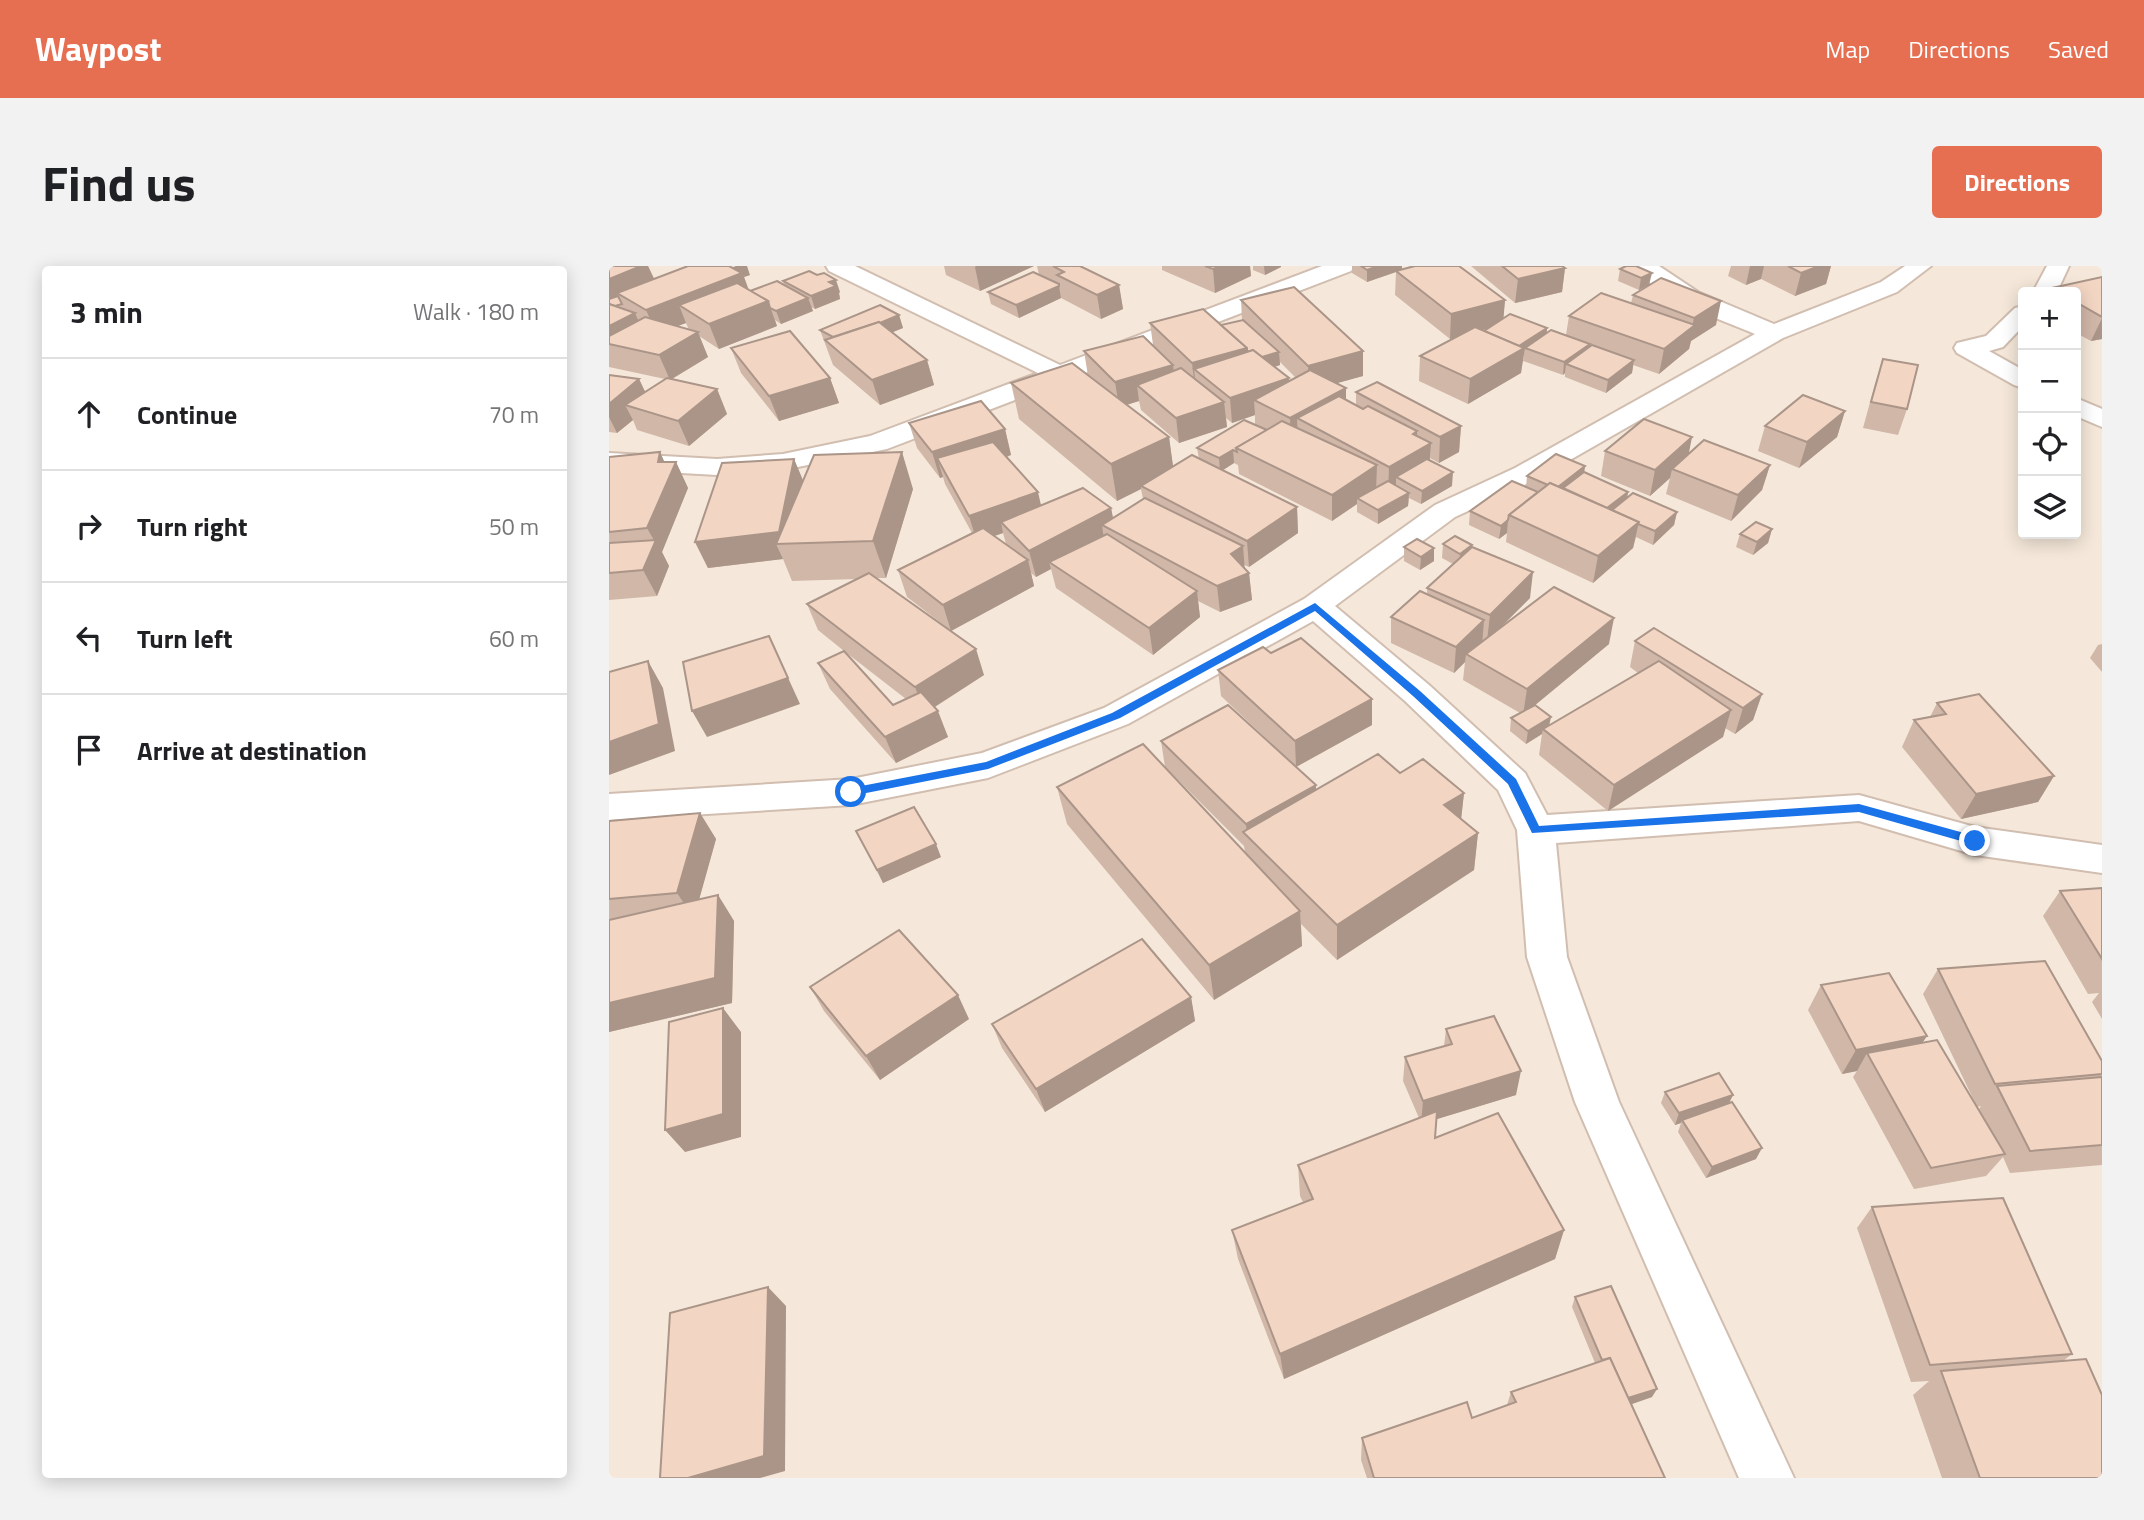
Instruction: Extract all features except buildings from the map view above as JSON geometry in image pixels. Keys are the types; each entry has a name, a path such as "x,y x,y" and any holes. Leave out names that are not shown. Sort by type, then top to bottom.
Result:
{"street":[{"path":"837,266 1060,374"},
{"path":"609,461 717,467 783,462 877,443 1343,266"},
{"path":"1645,266 1659,279 1686,294 1775,333"},
{"path":"609,807 851,792 988,765 1116,716 1315,606 1445,511 1525,474 1775,333 1889,287 1920,266"},
{"path":"2049,287 2058,266"},
{"path":"2018,318 1994,342 1966,348 2018,377"},
{"path":"2081,408 2102,419"},
{"path":"1315,606 1417,693 1512,782 1536,830 1547,957 1597,1102 1767,1478"},
{"path":"1536,830 1859,808 1975,841 2102,859"}],"shaded area":[{"path":"609,266 2102,266 2102,1478 609,1478"}],"route":[{"path":"851,792 988,765 1116,716 1315,606 1417,693 1512,782 1536,830 1859,808 1975,841"}]}
